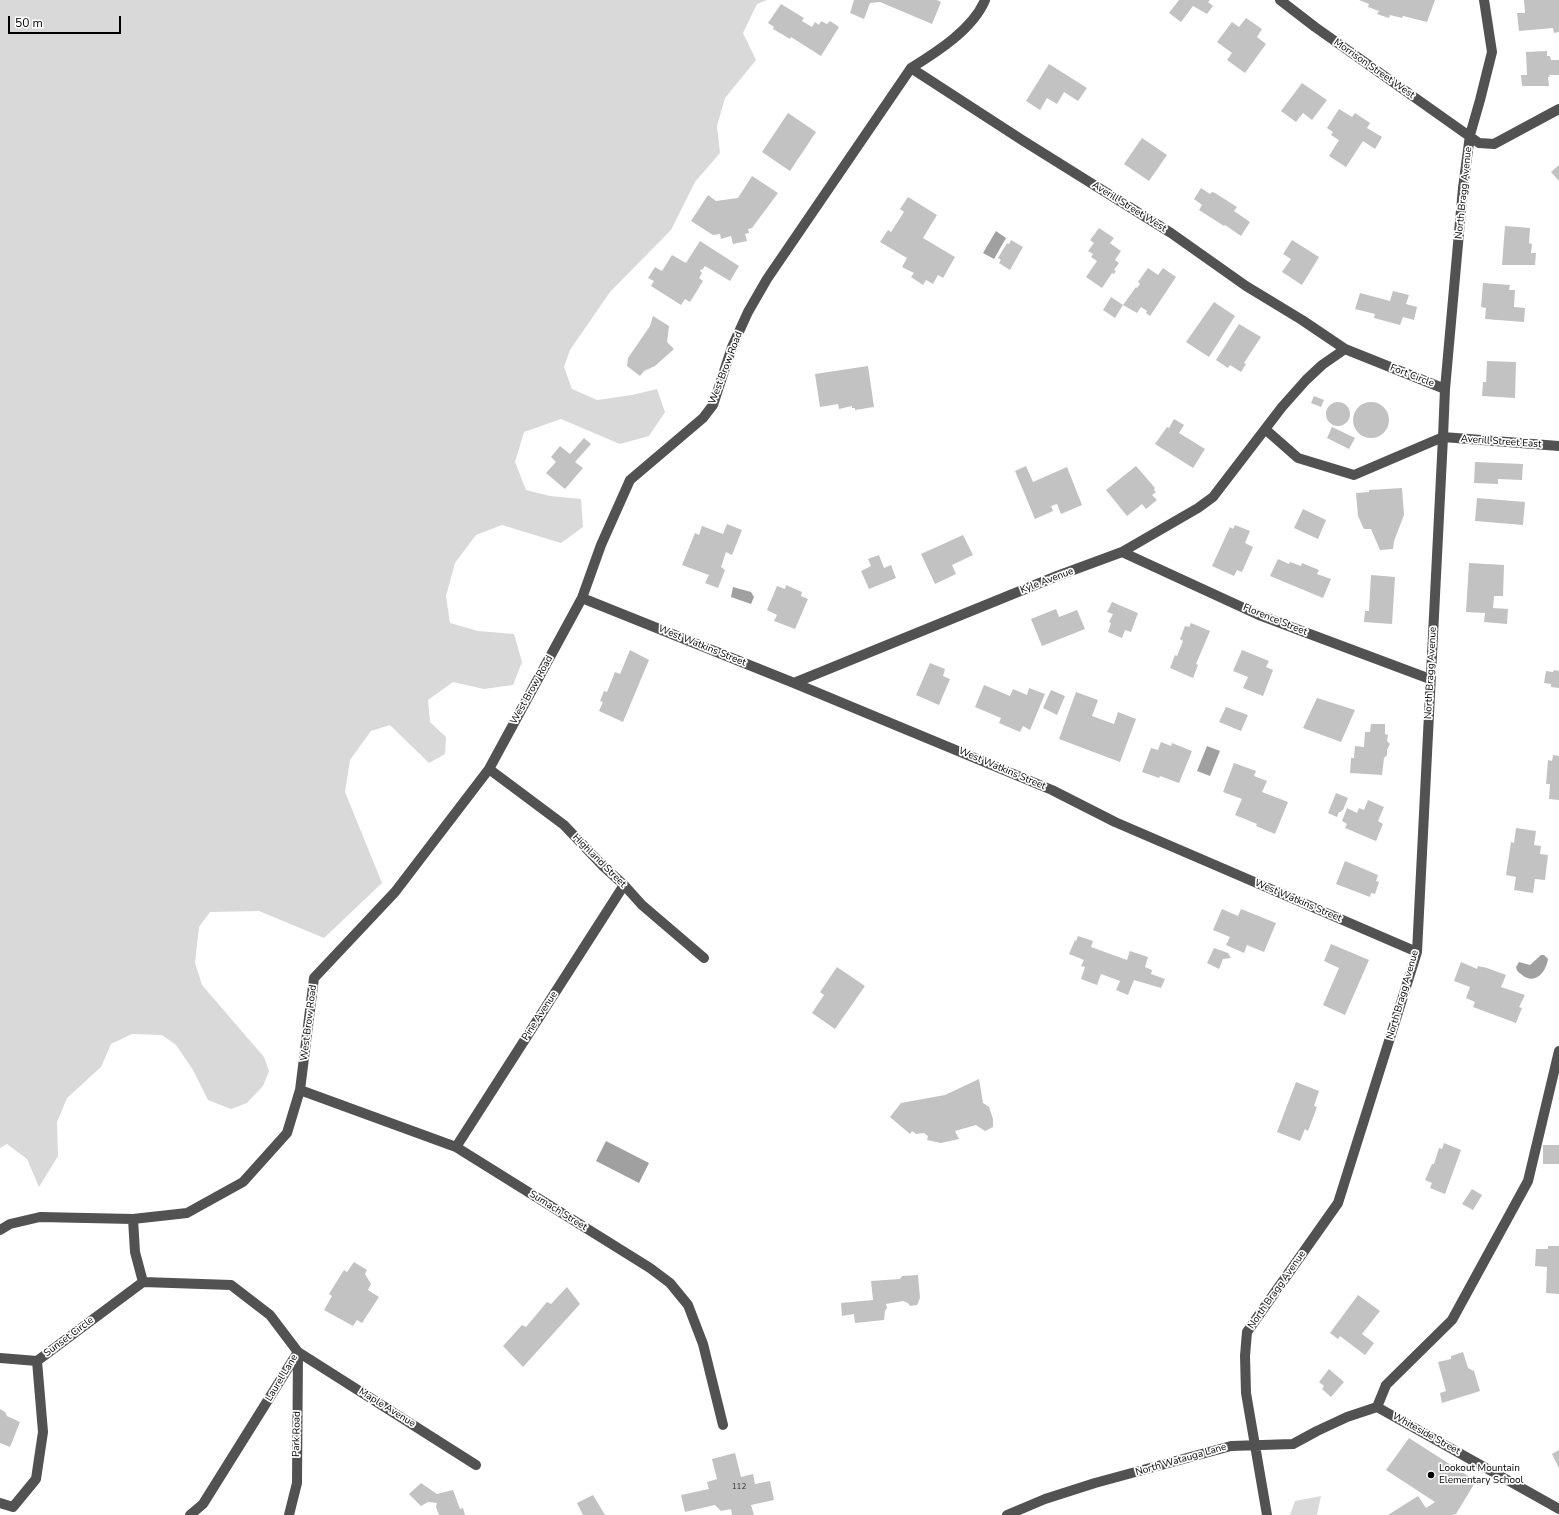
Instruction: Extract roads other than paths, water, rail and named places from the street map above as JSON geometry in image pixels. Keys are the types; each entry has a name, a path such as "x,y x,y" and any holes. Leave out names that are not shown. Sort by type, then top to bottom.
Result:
{"street":[{"name":"West Brow Road","path":"0,1230 10,1224 40,1217 133,1219 187,1213 243,1182 287,1133 300,1090 314,978 394,892 489,769 582,598 601,545 630,480 703,418 713,405 732,347 748,312 767,279 911,68 938,51 958,34 977,14 984,0"},
{"name":"Morrison Street West","path":"1280,0 1315,27 1470,135 1479,143 1494,144 1559,109"},
{"name":"North Bragg Avenue","path":"1445,389 1463,188 1470,135 1492,52 1484,0"},
{"name":"Averill Street West","path":"911,68 1022,140 1171,233 1246,286 1302,320 1344,350"},
{"name":"Fort Circle","path":"1344,350 1445,389 1443,437"},
{"path":"1344,350 1322,365 1306,380 1265,430 1298,458 1354,475 1443,437"},
{"name":"Kyle Avenue","path":"794,683 1016,593 1122,552 1198,508 1212,497 1265,430"},
{"name":"North Bragg Avenue","path":"1267,1515 1246,1393 1245,1344 1248,1332 1338,1202 1417,952 1443,437"},
{"name":"Averill Street East","path":"1443,437 1559,446"},
{"name":"Florence Street","path":"1122,552 1259,615 1430,679"},
{"name":"West Watkins Street","path":"582,598 794,683 1052,790 1114,822 1417,952"},
{"name":"Highland Street","path":"489,769 564,826 624,885 642,905 704,958"},
{"name":"Pine Avenue","path":"456,1147 624,885"},
{"path":"1377,1407 1386,1385 1452,1320 1528,1181 1559,1051"},
{"name":"Sumach Street","path":"300,1090 456,1147 650,1268 670,1283 688,1305 703,1344 723,1425"},
{"path":"133,1219 135,1252 143,1282"},
{"name":"Laurel Lane","path":"143,1282 231,1284 270,1314 298,1352 203,1504 190,1515"},
{"name":"Sunset Circle","path":"14,1511 36,1479 43,1432 37,1361 143,1282"},
{"name":"Maple Avenue","path":"298,1352 476,1465"},
{"name":"Park Road","path":"289,1515 297,1483 298,1352"},
{"path":"0,1358 37,1361"},
{"name":"North Watauga Lane","path":"1007,1515 1045,1499 1095,1483 1231,1446 1293,1444 1347,1417 1377,1407"},
{"name":"Whiteside Street","path":"1377,1407 1559,1509"},
{"path":"0,1503 14,1511"},
{"path":"0,1510 14,1511"}],"place":[{"name":"Lookout Mountain Elementary School","path":"1431,1475"}]}
